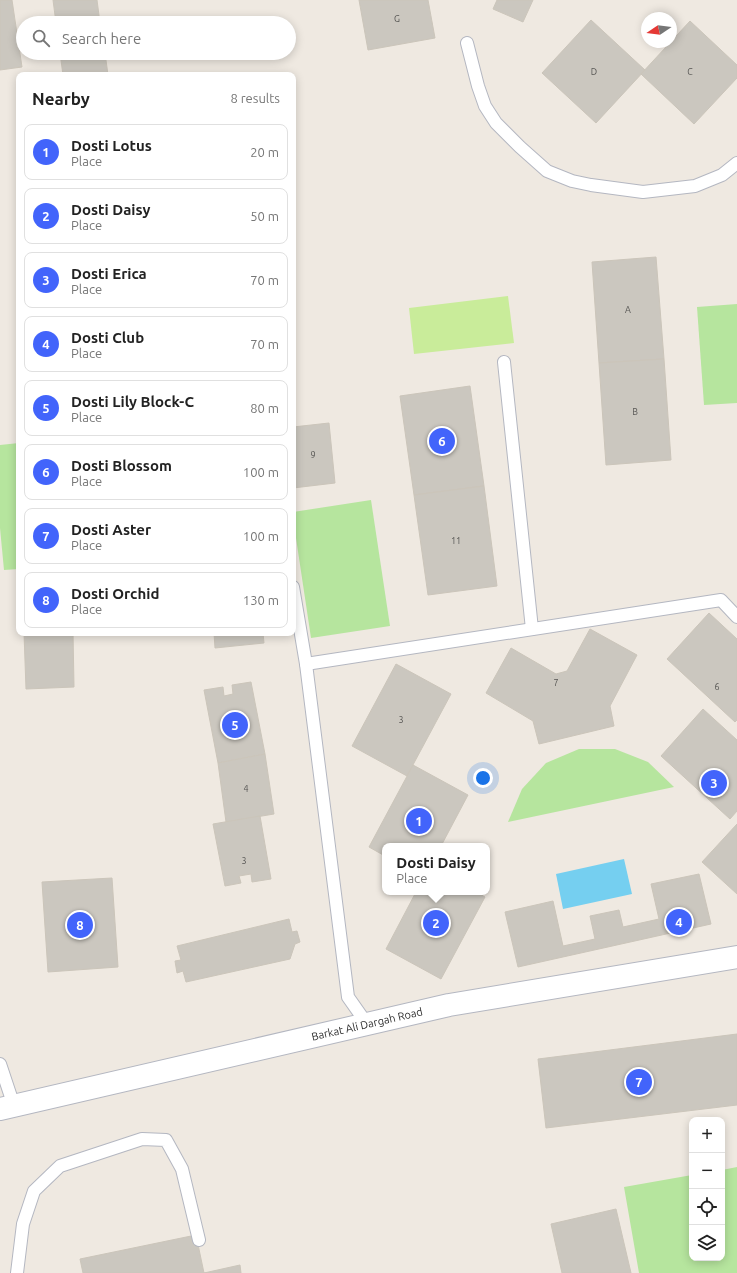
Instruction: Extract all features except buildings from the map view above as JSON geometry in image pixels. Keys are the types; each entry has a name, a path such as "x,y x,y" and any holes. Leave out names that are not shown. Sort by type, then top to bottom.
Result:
{"main road":[{"name":"Barkat Ali Dargah Road","path":"7,1107 449,1005 737,957"}],"lane":[{"path":"467,43 478,86 485,106 496,123 547,171 572,181 643,192 695,186 722,175 737,163"},
{"path":"504,362 532,630"},
{"path":"306,664 721,600 737,617"},
{"path":"296,605 306,664 348,997 366,1024"},
{"path":"0,1064 7,1107"},
{"path":"17,1273 23,1224 34,1191 60,1166 142,1139 166,1140 182,1169 199,1240"}],"green space":[{"path":"508,296 514,343 414,354 409,308"},
{"path":"737,304 737,403 704,405 697,307"},
{"path":"16,443 16,569 4,570 0,528 0,445"},
{"path":"371,500 390,626 311,638 296,538 296,512"},
{"path":"579,749 615,749 648,762 674,787 508,822 522,789 546,763"},
{"path":"737,1167 737,1273 639,1273 624,1187 689,1176 689,1261 725,1261 725,1169"}],"water":[{"path":"624,859 632,894 563,909 556,874"}],"place":[{"name":"Dosti Blossom","path":"442,441"},
{"name":"Dosti Lily Block-C","path":"235,725"},
{"name":"Dosti Erica","path":"714,783"},
{"name":"Dosti Lotus","path":"419,821"},
{"name":"Dosti Club","path":"679,922"},
{"name":"Dosti Daisy","path":"436,923"},
{"name":"Dosti Orchid","path":"80,925"},
{"name":"Dosti Aster","path":"639,1082"}]}
